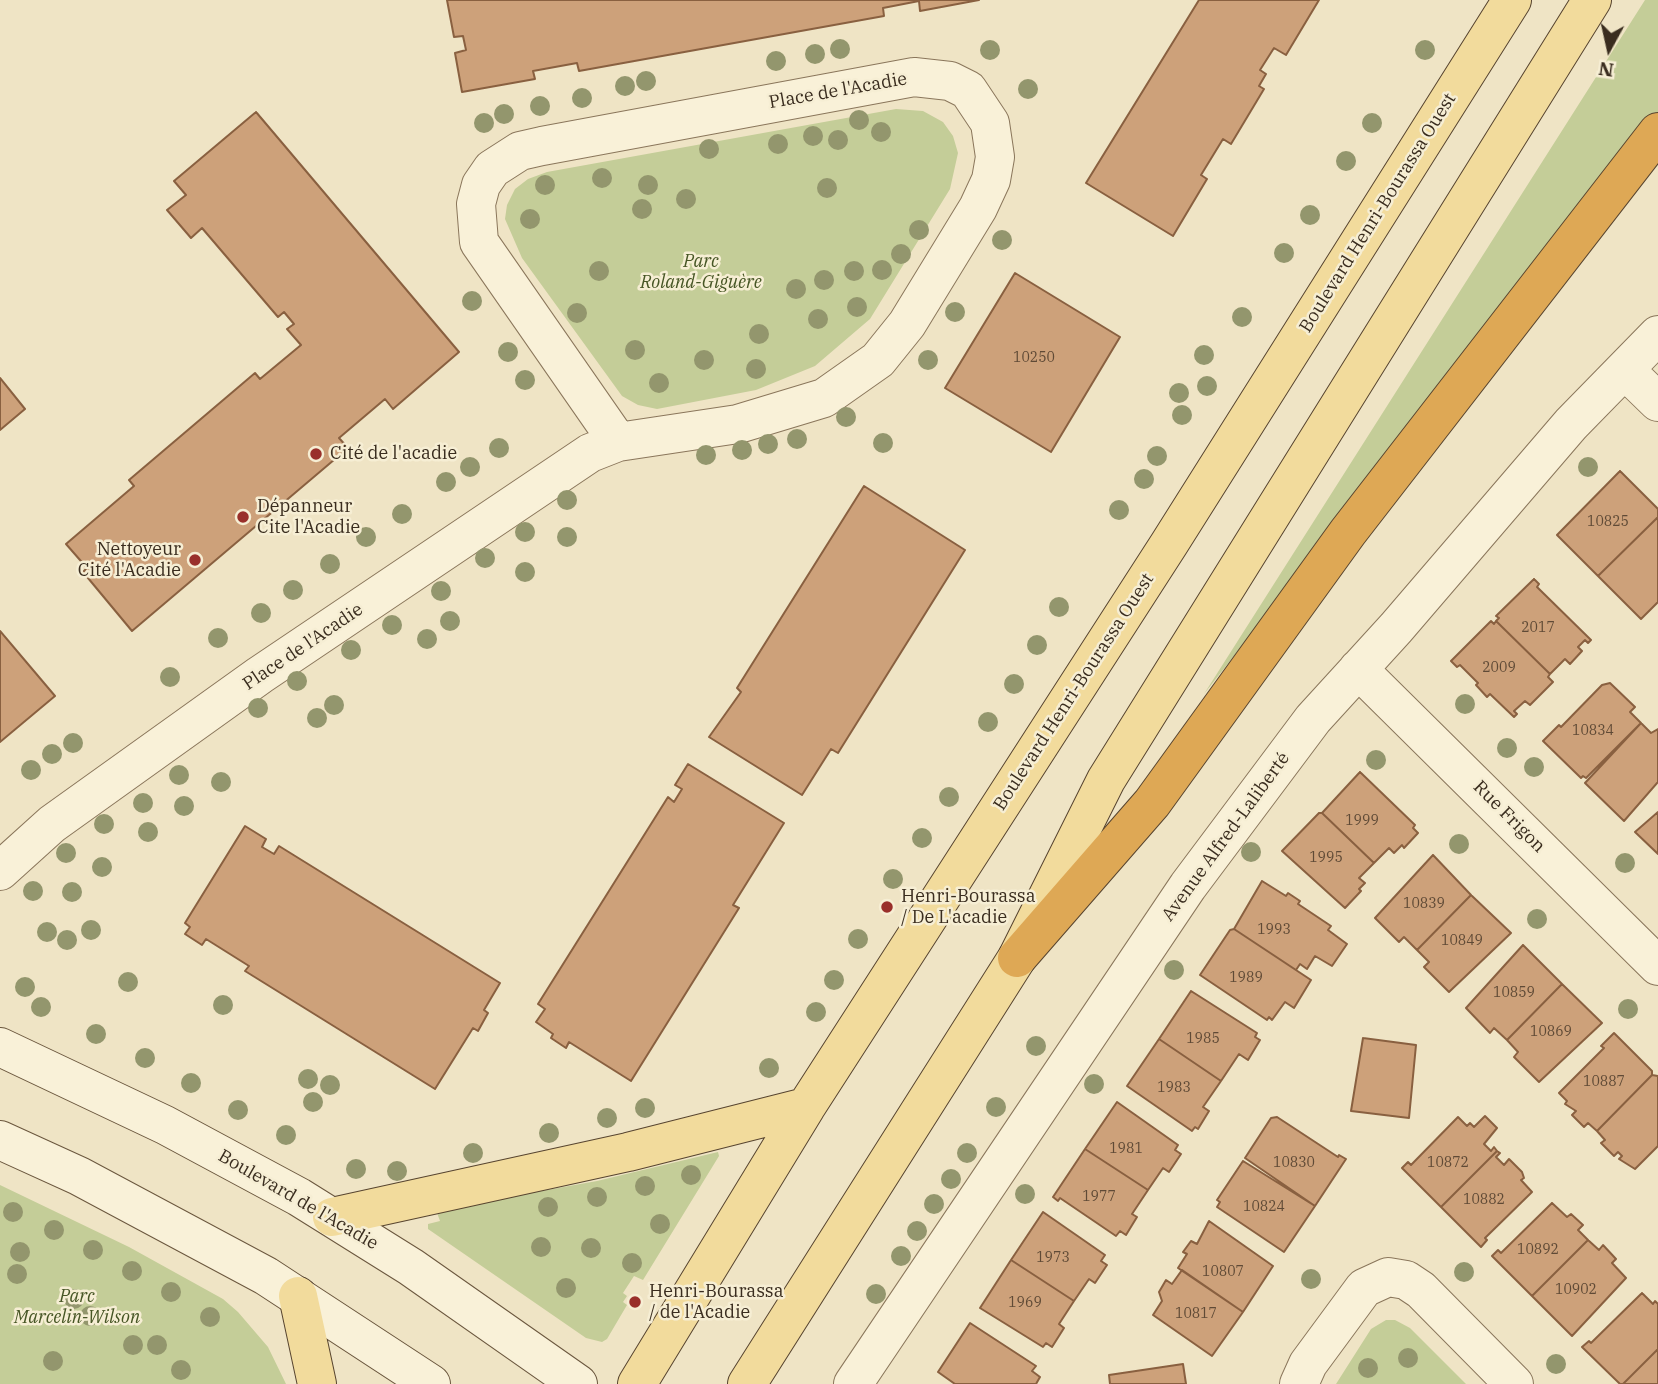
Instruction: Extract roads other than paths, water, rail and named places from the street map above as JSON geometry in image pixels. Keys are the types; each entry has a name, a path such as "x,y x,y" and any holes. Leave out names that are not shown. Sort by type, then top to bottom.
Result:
{"highway":[{"path":"1017,958 1152,803 1348,532 1658,132"}],"main road":[{"name":"Boulevard Henri-Bourassa Ouest","path":"637,1384 806,1107 1170,544 1512,0"},
{"path":"747,1384 1017,958 1106,780 1592,0"},
{"path":"332,1217 628,1152 806,1107"},
{"path":"298,1296 317,1384"}],"street":[{"name":"Place de l'Acadie","path":"0,871 52,824 163,742 590,453 618,442 738,424 797,408 846,385 878,360 907,324 978,208 990,180 995,156 994,138 984,113 968,90 950,81 914,77 542,146 520,151 492,169 481,185 476,204 479,242 618,442"},
{"name":"Avenue Alfred-Laliberté","path":"853,1384 1188,887 1313,719 1571,424 1658,335"},
{"path":"1625,370 1658,402"},
{"name":"Rue Frigon","path":"1358,670 1658,966"},
{"name":"Boulevard de l'Acadie","path":"0,1047 165,1125 332,1217 411,1267 578,1384"},
{"path":"0,1140 136,1206 298,1296 431,1384"},
{"path":"1299,1384 1308,1364 1364,1288 1388,1278 1406,1280 1421,1290 1514,1384"}],"place":[{"name":"Cité de l'acadie","path":"316,454"},
{"name":"Dépanneur Cite l'Acadie","path":"243,517"},
{"name":"Nettoyeur Cité l'Acadie","path":"195,560"},
{"name":"Henri-Bourassa / De L'acadie","path":"887,907"},
{"name":"Henri-Bourassa / de l'Acadie","path":"635,1302"}],"park label":[{"name":"Parc Roland-Giguère","path":"701,272"},
{"name":"Parc Marcelin-Wilson","path":"77,1307"}]}
